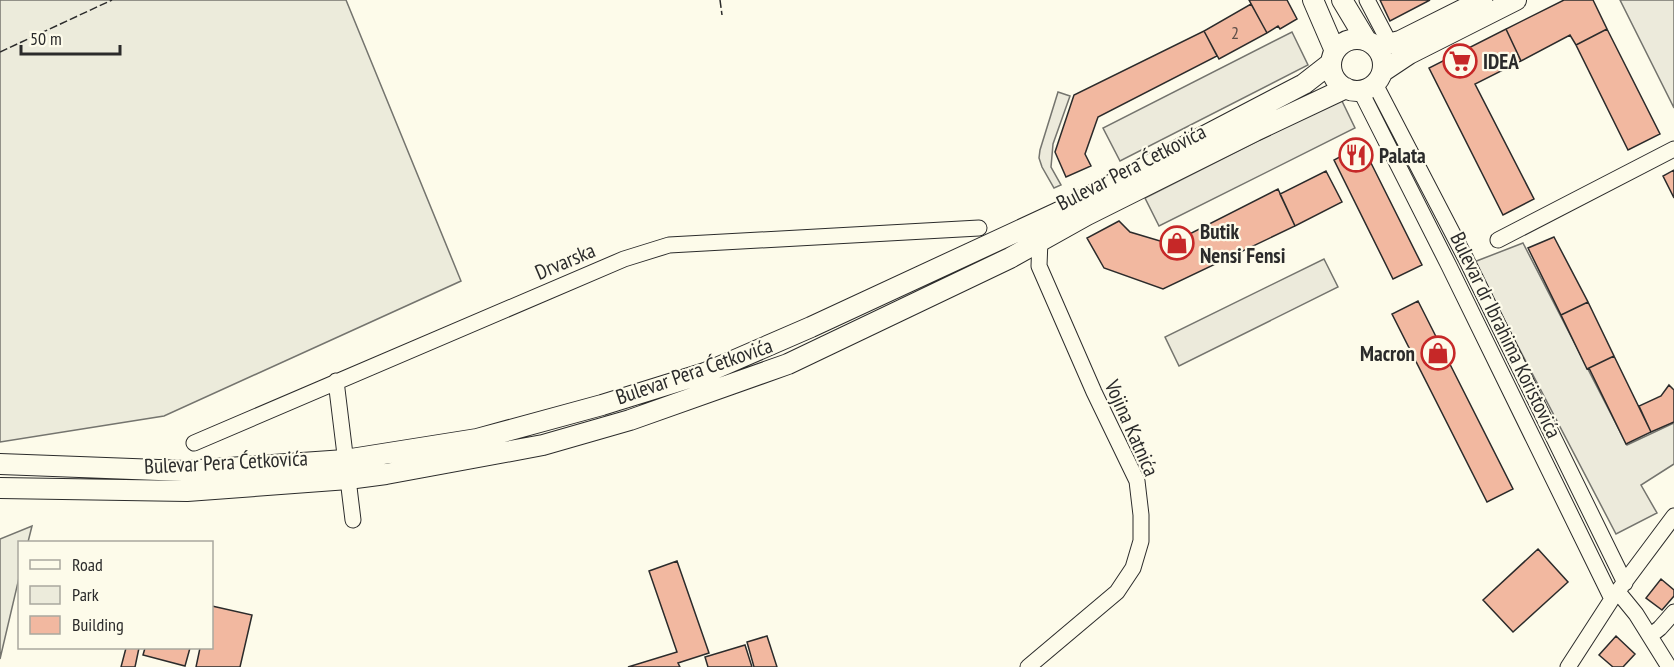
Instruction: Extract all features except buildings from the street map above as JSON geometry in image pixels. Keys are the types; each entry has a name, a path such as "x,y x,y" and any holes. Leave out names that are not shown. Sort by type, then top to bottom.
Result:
{"main road":[{"path":"1313,0 1333,57 1335,78 1366,84 1382,59 1377,44 1342,0"},
{"path":"1333,57 1345,42 1359,39 1377,44 1424,30 1482,0"},
{"name":"Bulevar Pera Ćetkovića","path":"0,488 187,491 347,469 477,439 602,405 705,373 1064,219 1255,131 1312,102 1366,84 1409,54 1516,0"},
{"name":"Bulevar Pera Ćetkovića","path":"0,464 185,471 347,469 386,474 543,445 630,420 788,364 1010,258 1040,240 1064,219 1304,84 1333,57"}],"street":[{"path":"1367,0 1377,44"},
{"name":"Bulevar dr Ibrahima Koristovića","path":"1366,84 1449,266 1618,591 1631,606 1669,667"},
{"path":"1498,240 1674,148"},
{"name":"Drvarska","path":"194,443 624,259 657,248 669,245 979,228"},
{"name":"Vojina Katnića","path":"1028,667 1117,592 1133,568 1141,541 1137,481 1094,392 1039,266 1040,240"},
{"path":"336,381 353,520"},
{"path":"1568,667 1618,591 1674,516"},
{"path":"1650,636 1674,612"}],"green space":[{"path":"0,0 346,0 461,281 164,416 0,442"},
{"path":"32,526 28,541 18,541 18,582 0,659 0,539"}],"shaded area":[{"path":"1620,0 1674,0 1674,108"},
{"path":"1292,32 1308,65 1120,161 1103,128"},
{"path":"1058,92 1070,96 1053,144 1051,167 1061,185 1054,188 1039,158"},
{"path":"1341,99 1355,128 1159,226 1145,198"},
{"path":"1523,243 1627,445 1674,423 1674,464 1641,485 1657,513 1616,534 1474,262"},
{"path":"1324,259 1338,287 1179,366 1165,337"}],"fence":[{"path":"0,52 112,0"},
{"path":"720,0 722,15"}],"place":[{"name":"IDEA","path":"1460,61"},
{"name":"Palata","path":"1356,155"},
{"name":"Butik Nensi Fensi","path":"1177,243"},
{"name":"Macron","path":"1438,353"}]}
